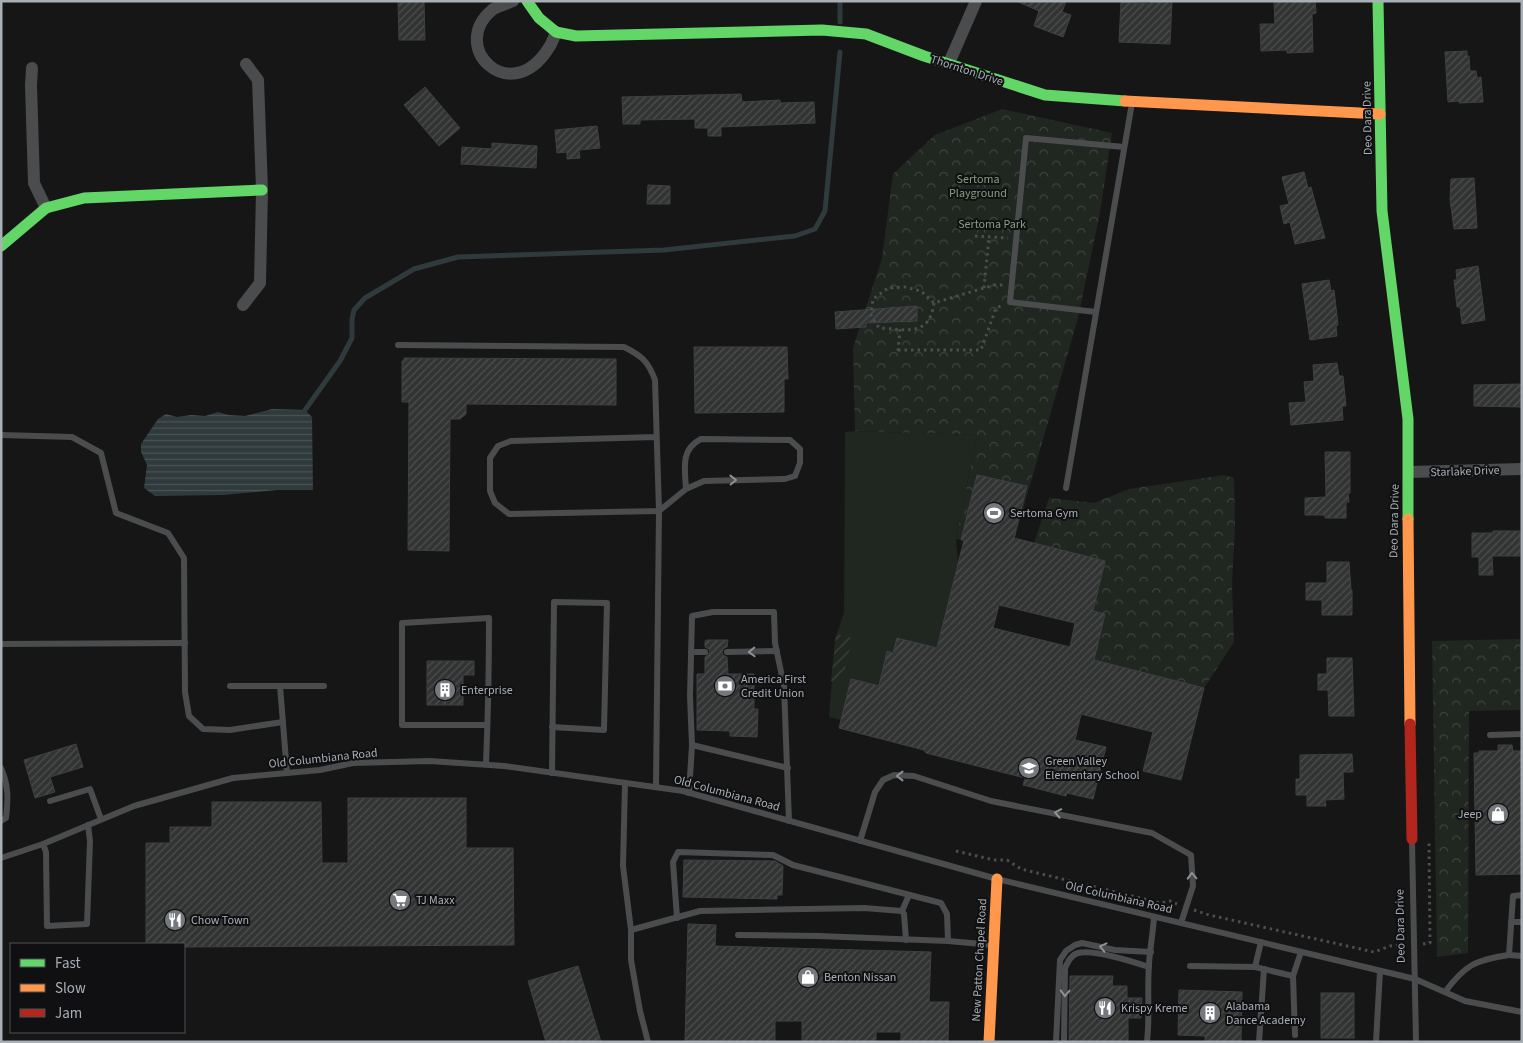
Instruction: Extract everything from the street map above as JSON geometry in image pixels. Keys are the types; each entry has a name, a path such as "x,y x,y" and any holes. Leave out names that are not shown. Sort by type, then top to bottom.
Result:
{"street":[{"path":"513,1 493,9 481,22 477,47 483,60 492,70 520,74 535,64 548,49 556,32 539,18 527,1"},
{"path":"949,63 976,1"},
{"name":"Deo Dara Drive","path":"1378,1 1382,211 1408,419 1412,840"},
{"name":"Thornton Drive","path":"556,32 576,36 831,31 866,34 924,56 1045,95 1132,102 1380,114"},
{"path":"243,305 260,283 262,190 258,80 246,64"},
{"path":"32,68 34,182 46,208"},
{"path":"1,246 46,208 84,198 262,190"},
{"name":"Starlake Drive","path":"1409,472 1522,469"},
{"name":"New Patton Chapel Road","path":"989,1042 997,879"}],"lane":[{"path":"1066,488 1132,102"},
{"path":"1096,312 1010,302 1026,138 1124,148"},
{"path":"398,345 624,346 639,354 650,366 655,380 659,512 656,787"},
{"path":"1,436 72,437 100,453 116,513 168,533 184,558 185,692 189,716 203,729 230,730 283,722"},
{"path":"656,436 511,441 498,446 490,458 490,491 495,503 509,514 659,512 686,489 704,481 785,479 795,476 800,462 800,449 790,440 701,439 692,444 686,453 686,489"},
{"path":"552,727 604,730 607,603 554,602 552,727 552,773"},
{"path":"689,793 692,745 690,696 692,616 713,612 774,612 777,651 784,686 789,821"},
{"path":"486,764 488,725 489,618 402,623 402,725 488,725"},
{"path":"1,644 185,643"},
{"path":"728,652 777,651"},
{"path":"691,652 705,652"},
{"path":"230,686 324,686"},
{"path":"280,686 287,773"},
{"path":"1490,735 1522,734"},
{"path":"692,745 788,768"},
{"name":"Old Columbiana Road","path":"1,858 43,844 134,806 234,778 320,770 353,763 430,762 486,764 689,793 997,879 1380,970 1415,979 1465,1001 1522,1012"},
{"path":"1,768 9,796 6,818 1,821"},
{"path":"860,841 875,792 883,780 894,775 914,776 991,801 1152,833 1191,855 1193,886 1181,923"},
{"path":"625,783 623,866 631,930 631,960 640,1012 648,1042"},
{"path":"50,802 90,789 101,819"},
{"path":"43,844 46,852 47,926 87,924 90,841 88,825"},
{"name":"Deo Dara Drive","path":"1412,840 1416,1042"},
{"path":"677,918 673,862 678,852 773,855 793,865 941,903 947,914 948,941"},
{"path":"906,940 904,914 902,911 909,895"},
{"path":"1509,955 1512,896 1522,895"},
{"path":"631,930 700,911 864,908 902,911"},
{"path":"1147,1042 1149,967 1154,917"},
{"path":"1511,922 1522,922"},
{"path":"738,936 819,936 948,941 993,945"},
{"path":"1255,968 1261,942"},
{"path":"1056,1042 1059,966 1060,960 1066,951 1082,943 1115,950 1151,952"},
{"path":"1064,1042 1066,968 1070,959 1076,953 1086,952 1123,959 1149,967"},
{"path":"1295,1035 1293,976 1301,952"},
{"path":"1445,992 1458,975 1473,963 1493,957 1522,956"},
{"path":"1190,966 1255,968 1293,976"},
{"path":"1259,1042 1264,970"},
{"path":"1376,1042 1380,970"}],"path":[{"path":"975,236 1016,239"},
{"path":"984,288 989,237"},
{"path":"934,303 994,285 1011,285"},
{"path":"905,287 921,291 934,303 932,317 926,324 915,330 879,328 871,316 873,299 888,288 905,287"},
{"path":"900,329 898,350 981,350 996,308 1010,302"},
{"path":"956,851 994,860 1007,860 1021,869 1161,903 1170,901 1209,915 1374,952 1390,946 1430,943 1429,835"}],"green space":[{"name":"Sertoma Park","path":"1002,109 1112,133 1100,213 1078,318 1011,551 956,539 977,435 855,431 853,348 882,258 893,174 935,135"},
{"path":"845,432 977,435 956,539 958,563 937,648 893,653 887,651 882,673 885,688 841,720 829,717 835,640 844,612"},
{"path":"1224,475 1234,478 1235,526 1232,585 1234,642 1204,688 1094,660 1105,615 1093,611 1105,561 1034,543 1049,498 1094,503 1129,489"},
{"path":"836,634 852,638 842,682 831,681"},
{"path":"1522,639 1522,710 1469,711 1468,953 1437,957 1432,641"}],"shaded area":[{"path":"272,409 305,410 312,417 313,490 277,490 223,495 155,496 144,488 147,465 141,452 141,444 158,419 166,414 177,417 205,416 218,412 245,416"}],"building":[{"path":"398,1 424,1 425,40 399,40"},
{"path":"1016,1 1066,1 1062,12 1071,15 1063,37 1034,26 1039,11"},
{"path":"1151,1 1172,1 1170,44 1119,42 1121,2 1151,4"},
{"path":"1315,1 1316,13 1312,14 1313,52 1261,51 1260,24 1275,24 1274,2"},
{"path":"1467,51 1470,71 1476,71 1477,78 1481,77 1483,102 1448,102 1445,52"},
{"path":"425,87 460,128 439,146 404,105"},
{"path":"741,94 742,102 780,100 780,103 814,102 815,123 721,127 721,136 708,136 708,128 695,128 695,119 640,120 640,124 623,124 622,97"},
{"path":"597,126 600,148 579,150 580,158 567,159 567,152 557,153 555,130"},
{"path":"492,143 537,146 536,168 461,164 462,147 492,149"},
{"path":"1304,172 1308,188 1311,187 1325,238 1295,244 1290,222 1284,224 1280,206 1289,204 1282,177"},
{"path":"1474,178 1477,228 1454,229 1450,199 1451,179"},
{"path":"648,185 670,186 670,204 647,204"},
{"path":"1478,266 1485,320 1462,324 1460,307 1457,307 1454,280 1457,280 1456,270"},
{"path":"1329,280 1331,291 1334,290 1338,325 1336,326 1337,336 1310,340 1302,284"},
{"path":"917,306 917,321 866,323 866,327 836,329 835,312"},
{"path":"694,347 787,347 788,379 784,379 784,412 695,413"},
{"path":"404,358 616,359 616,405 466,404 466,414 460,419 450,419 449,551 408,550 409,402 402,402 402,361 404,361"},
{"path":"1337,363 1339,376 1343,376 1346,406 1342,406 1343,420 1291,425 1289,403 1306,402 1304,382 1314,381 1313,365"},
{"path":"1522,384 1522,407 1474,406 1474,385"},
{"path":"1325,452 1350,452 1350,493 1348,493 1349,502 1346,502 1346,518 1325,518 1325,515 1305,515 1305,498 1326,497"},
{"name":"Green Valley Elementary School","path":"977,475 1027,486 1014,538 1105,561 1093,611 1105,614 1094,660 1204,688 1181,780 1143,771 1153,732 1081,714 1075,740 1106,747 1093,799 1067,793 1066,796 1023,785 1025,778 926,753 924,750 839,728 851,679 879,686 887,651 893,653 897,638 937,648 964,540 961,540","holes":["999,605 1075,623 1070,647 993,628"]},
{"path":"1493,531 1520,531 1520,556 1492,556 1493,575 1479,575 1479,557 1472,557 1472,533 1493,533"},
{"path":"1327,562 1349,562 1352,615 1322,615 1322,600 1306,600 1306,583 1327,583"},
{"name":"America First Credit Union","path":"728,640 727,647 722,652 727,657 728,674 754,674 754,709 758,709 757,737 730,736 730,731 697,730 697,674 705,674 705,657 710,652 705,647 705,641"},
{"path":"1327,658 1352,658 1354,716 1329,716 1328,690 1318,690 1318,674 1327,674"},
{"name":"Enterprise","path":"427,661 474,661 474,675 463,675 463,705 427,705"},
{"path":"76,744 83,767 50,777 55,792 35,798 24,760"},
{"name":"Jeep","path":"1498,745 1512,745 1513,751 1522,751 1522,874 1476,875 1474,753 1479,753 1479,751 1498,751"},
{"path":"1352,754 1353,772 1343,772 1344,799 1325,800 1326,806 1307,806 1307,795 1296,795 1296,779 1300,779 1300,755"},
{"path":"348,798 466,798 466,848 513,848 514,945 185,947 185,943 146,943 146,843 170,843 170,827 212,827 212,802 321,802 322,863 348,863"},
{"path":"684,860 775,861 783,866 782,895 777,895 777,899 683,897"},
{"name":"Benton Nissan","path":"688,924 716,925 715,946 931,952 929,1002 949,1002 948,1042 901,1042 901,1032 876,1032 876,1042 802,1042 802,1021 775,1021 775,1042 685,1041"},
{"path":"578,966 601,1042 546,1042 528,981"},
{"name":"Krispy Kreme","path":"1070,976 1113,976 1112,986 1127,986 1127,998 1142,998 1141,1018 1128,1018 1128,1042 1069,1042"},
{"name":"Alabama Dance Academy","path":"1179,990 1242,992 1241,1042 1205,1042 1205,1036 1178,1035"},
{"path":"1321,993 1354,993 1354,1038 1321,1038"}],"waterway":[{"path":"840,1 840,22"},
{"path":"305,410 340,361 352,338 354,310 365,298 414,269 458,257 664,250 795,236 815,229 825,211 840,52"}],"traffic: fast":[{"path":"527,1 539,18 556,32 576,36 822,30 866,34 924,56 1045,95 1125,101"},
{"path":"1378,1 1382,211 1408,419 1408,519"},
{"path":"1,246 46,208 84,198 262,190"}],"traffic: slow":[{"path":"1125,101 1380,114"},
{"path":"1408,519 1410,724"},
{"path":"989,1042 997,879"}],"traffic: jam":[{"path":"1410,724 1412,839"}],"place":[{"name":"Sertoma Gym","path":"994,513"},
{"name":"America First Credit Union","path":"725,686"},
{"name":"Enterprise","path":"445,690"},
{"name":"Green Valley Elementary School","path":"1029,768"},
{"name":"Jeep","path":"1498,814"},
{"name":"TJ Maxx","path":"400,900"},
{"name":"Chow Town","path":"175,920"},
{"name":"Benton Nissan","path":"808,977"},
{"name":"Krispy Kreme","path":"1105,1008"},
{"name":"Alabama Dance Academy","path":"1210,1013"}],"park label":[{"name":"Sertoma Playground","path":"978,186"}]}
